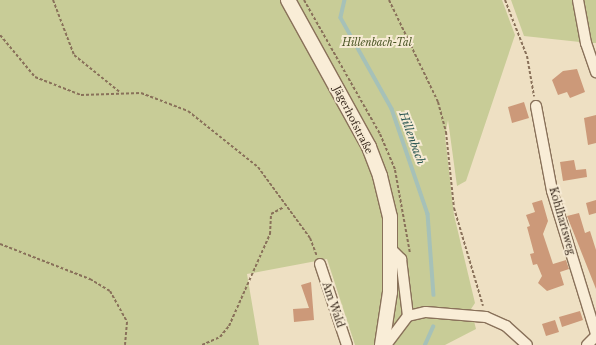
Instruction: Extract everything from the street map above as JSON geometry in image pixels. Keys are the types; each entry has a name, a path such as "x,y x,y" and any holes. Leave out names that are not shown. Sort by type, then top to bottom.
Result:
{"main road":[{"name":"Jägerhofstraße","path":"288,0 369,147 390,217 390,292 382,345"}],"street":[{"path":"578,0 586,43 596,72"},
{"name":"Kohlhartsweg","path":"536,106 552,190 596,335"},
{"path":"390,248 401,259 408,316"},
{"name":"Am Wald","path":"320,264 346,345"},
{"path":"386,345 408,316 426,312 486,317 506,326 527,345"},
{"path":"588,345 596,335"}],"path":[{"path":"53,0 74,55 122,94"},
{"path":"389,0 438,102 446,132 454,208 486,317"},
{"path":"506,0 527,56 536,106"},
{"path":"0,35 35,78 81,94 141,93 188,111 258,167 285,207 310,238 320,264"},
{"path":"202,345 220,337 229,326 270,234 271,214 285,207"},
{"path":"0,244 90,279 110,291 126,322 125,345"}],"green space":[{"name":"Hillenbach-Tal","path":"0,0 502,0 515,35 466,181 457,186 448,120 445,136 454,215 475,303 471,309 476,329 445,345 355,345 327,259 247,274 259,345 0,345"},
{"path":"511,0 573,0 580,42 524,36"},
{"path":"580,0 596,0 596,43 592,43"}],"building":[{"path":"577,69 585,92 570,98 567,92 558,95 552,80 563,71"},
{"path":"524,102 529,118 512,123 508,107"},
{"path":"596,115 596,143 588,145 584,118"},
{"path":"574,160 576,170 586,169 587,177 563,181 560,162"},
{"path":"542,200 548,221 543,234 553,264 566,260 569,269 560,272 564,285 547,291 538,283 542,276 537,264 533,265 530,254 534,253 527,227 530,226 526,215 535,212 532,203"},
{"path":"596,200 596,213 589,215 586,203"},
{"path":"579,213 585,233 590,231 596,250 596,289 567,216"},
{"path":"311,282 314,320 294,322 293,309 309,308 301,285"},
{"path":"580,311 583,320 562,327 559,317"},
{"path":"555,320 559,332 546,336 542,324"}],"waterway":[{"name":"Hillenbach","path":"345,0 341,18 392,109 428,214 434,295"},
{"name":"Hillenbach","path":"425,345 433,327"}]}
